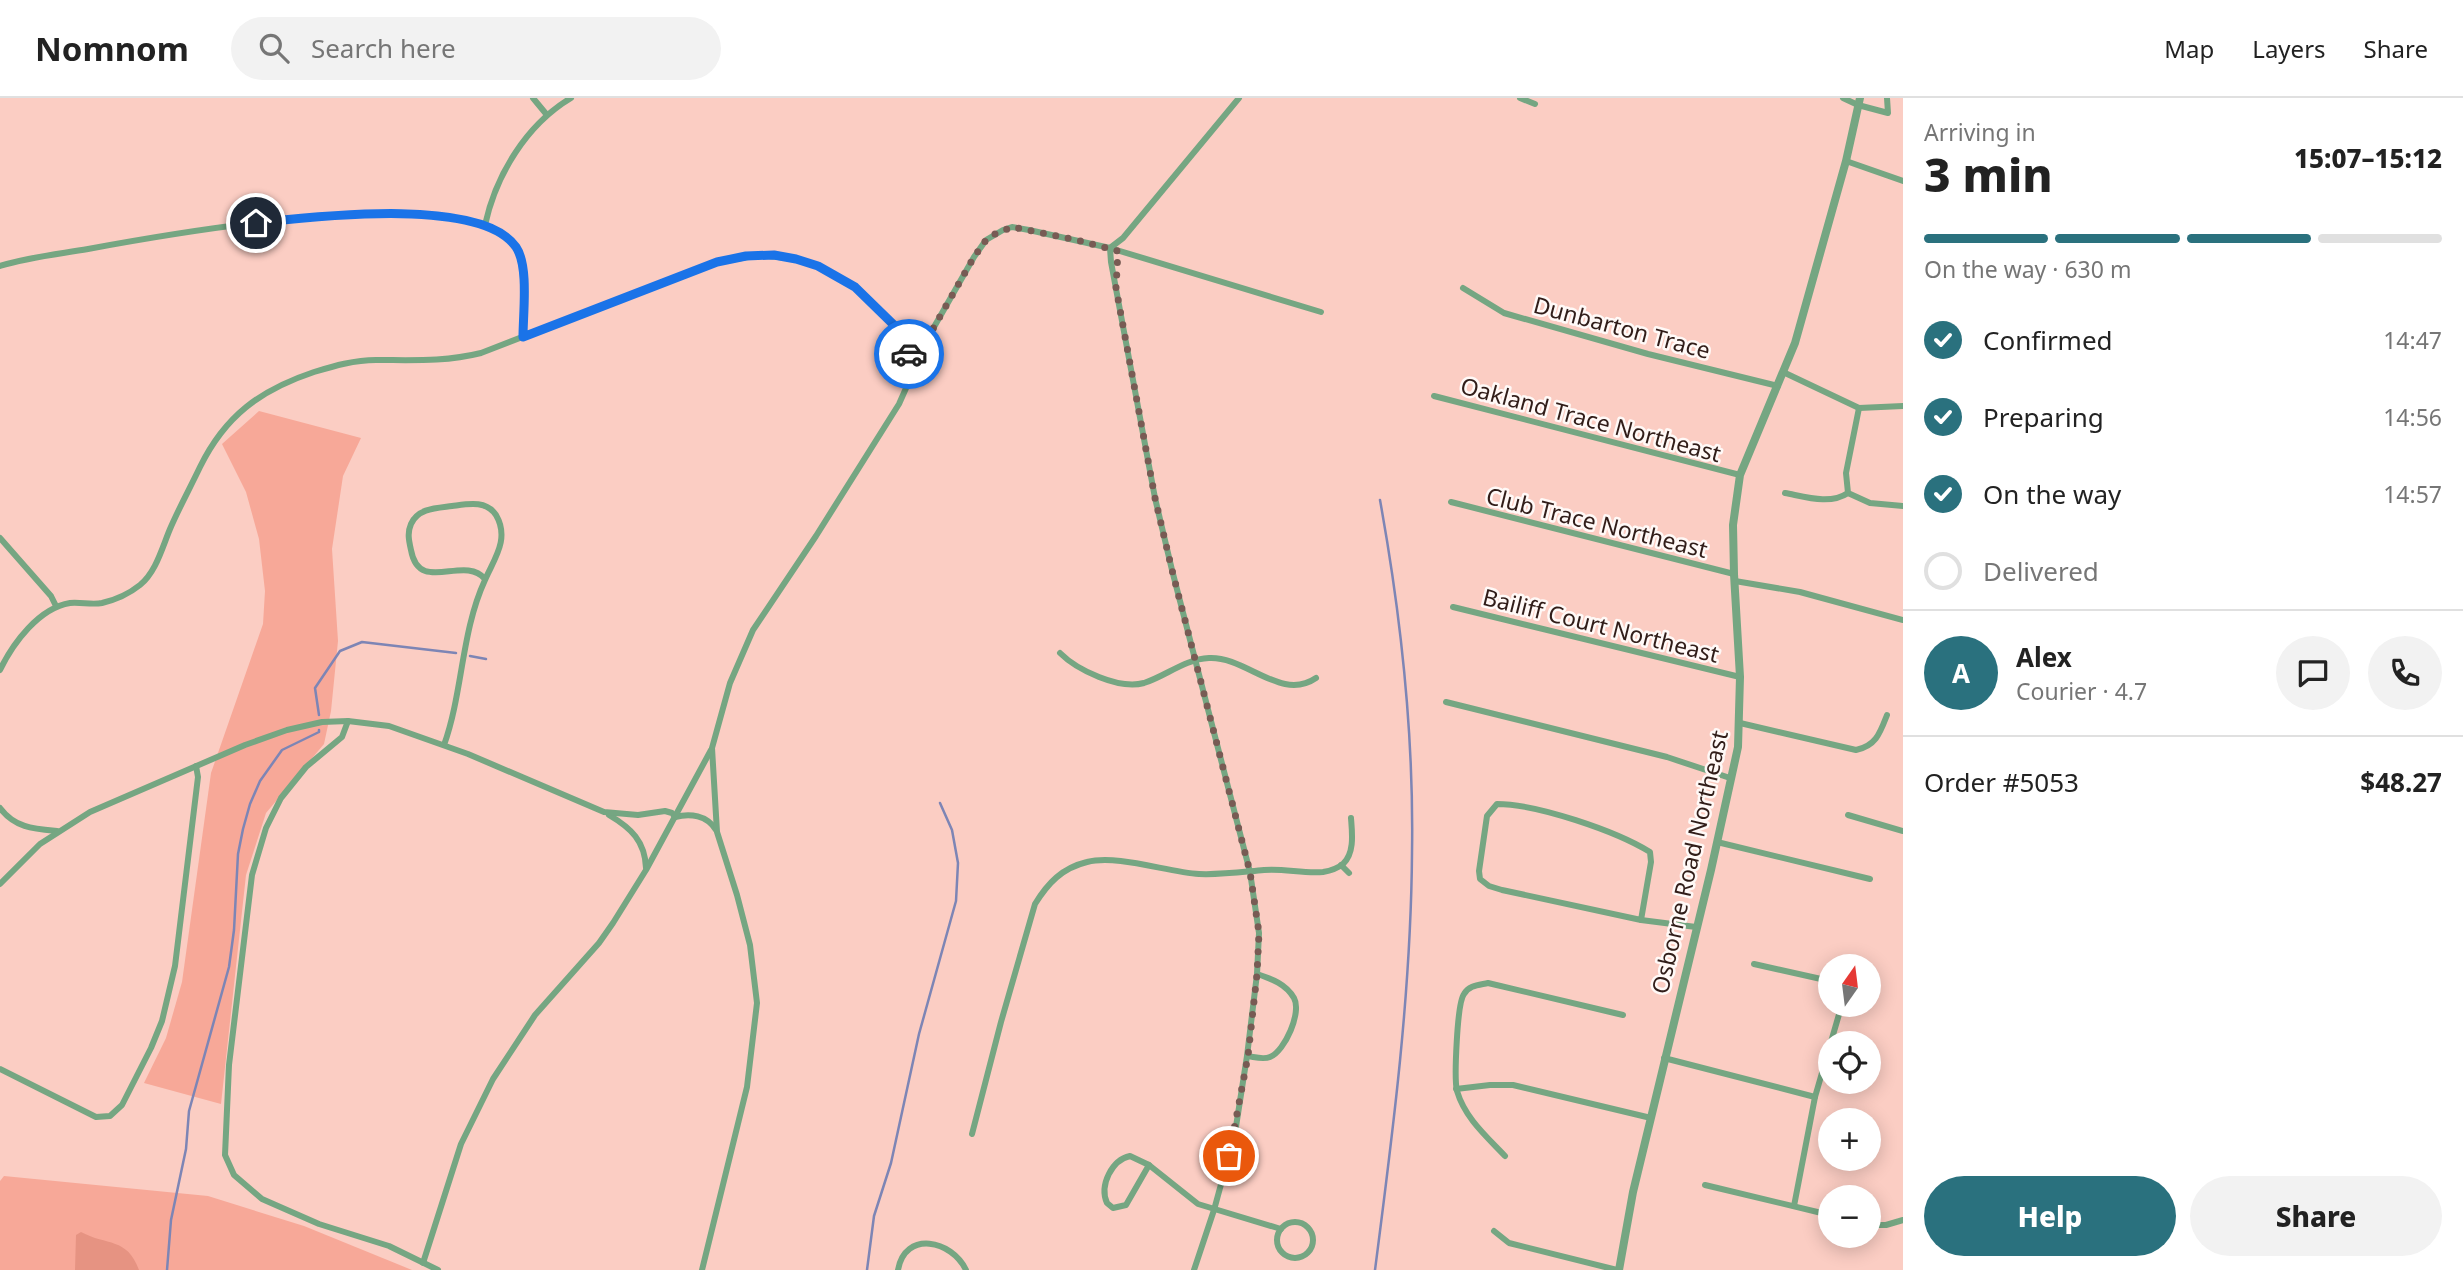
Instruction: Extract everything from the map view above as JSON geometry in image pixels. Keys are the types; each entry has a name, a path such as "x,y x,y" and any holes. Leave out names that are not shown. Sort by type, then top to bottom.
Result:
{"street":[{"path":"533,98 547,115"},
{"path":"485,225 488,210 505,170 528,136 547,115 570,98"},
{"path":"1110,248 1123,238 1239,98"},
{"path":"1520,98 1535,104"},
{"path":"1843,98 1859,101 1888,113 1887,98"},
{"name":"Osborne Road Northeast","path":"1618,1270 1633,1192 1738,747 1740,677 1733,525 1740,475 1795,343 1846,161 1859,101"},
{"path":"1846,161 1903,181"},
{"path":"1,264 215,228 326,216 396,213 458,219 485,225 509,239 520,256 523,268 523,337"},
{"path":"423,1263 461,1144 493,1079 535,1015 613,923 646,870 712,748 730,683 753,630 817,536 899,404 930,334 986,240 1012,227 1110,248 1321,312"},
{"path":"1110,248 1155,498 1250,872 1259,933 1248,1056 1235,1133 1195,1270"},
{"path":"1116,288 1118,251"},
{"path":"0,670 16,643 56,606 102,603 128,593 148,577 172,523 217,436 236,414 272,388 324,369 354,362 441,361 481,354 717,262 746,256 774,255 818,266 855,287 898,329 916,370"},
{"name":"Dunbarton Trace","path":"1463,288 1504,313 1648,354 1778,386"},
{"path":"1783,372 1858,408 1903,407"},
{"name":"Oakland Trace Northeast","path":"1434,396 1740,475"},
{"path":"1849,493 1846,473 1858,408"},
{"path":"1786,493 1840,499 1849,493"},
{"path":"1849,493 1870,503 1903,506"},
{"name":"Club Trace Northeast","path":"1451,502 1903,620"},
{"path":"444,745 453,720 465,645 485,579 498,557 502,536 491,509 477,503 431,509 415,517 408,541 412,558 419,568 435,573 461,569 474,571 485,579"},
{"path":"0,538 51,596 56,606"},
{"name":"Bailiff Court Northeast","path":"1453,607 1740,677"},
{"path":"1060,653 1078,668 1126,684 1142,684 1195,660 1209,658 1231,661 1260,676 1290,685 1308,684 1316,678"},
{"path":"1446,702 1667,757 1730,778"},
{"path":"1740,723 1856,750 1873,743 1887,715"},
{"path":"348,721 342,737 306,767 281,798 266,828 252,875 229,1065 225,1155 234,1175 262,1199 319,1224 389,1246 438,1270"},
{"path":"0,884 24,858 57,831 111,801 306,725 348,721 390,726 444,745 604,812 625,824 639,839 646,870"},
{"path":"702,1270 747,1087 757,1003 750,945 718,832 712,748"},
{"path":"0,1069 96,1117 110,1116 122,1105 152,1048 170,993 198,777 196,766"},
{"path":"604,812 638,815 665,811 682,802"},
{"path":"1641,920 1651,862 1650,852 1597,827 1514,805 1497,804 1487,816 1479,871 1480,879 1489,886 1580,908 1641,920 1696,927"},
{"path":"0,808 6,816 20,825 57,831"},
{"path":"665,811 675,817"},
{"path":"675,817 682,815 703,818 713,824 718,832"},
{"path":"1848,815 1903,831"},
{"path":"972,1134 1027,926 1035,904 1045,888 1064,870 1089,861 1117,861 1199,874 1264,870 1320,872 1341,865 1351,846 1351,818"},
{"path":"1717,842 1870,879"},
{"path":"1341,865 1349,873"},
{"path":"1754,964 1818,978"},
{"path":"1248,1056 1260,1059 1271,1057 1285,1041 1295,1016 1294,998 1284,985 1257,974"},
{"path":"1505,1156 1472,1122 1457,1089 1458,1011 1461,996 1476,985 1488,983 1623,1016"},
{"path":"1794,1206 1815,1097 1838,1017"},
{"path":"1664,1058 1815,1097"},
{"path":"1457,1089 1513,1085 1651,1118"},
{"path":"1149,1164 1126,1205 1113,1208 1107,1203 1104,1189 1114,1163 1120,1158 1130,1156 1149,1164 1198,1204 1280,1229"},
{"path":"1705,1185 1818,1212"},
{"path":"1881,1225 1903,1220"},
{"path":"1296,1221 1308,1227 1313,1240 1307,1255 1295,1258 1283,1254 1278,1246 1280,1229 1296,1221"},
{"path":"1494,1231 1509,1243 1618,1270"},
{"path":"898,1270 904,1252 915,1245 927,1244 954,1254 966,1270"}],"shaded area":[{"path":"259,411 361,438 343,476 332,549 338,641 331,711 324,744 266,813 246,875 221,1104 144,1083 166,1038 182,982 211,773 263,624 265,591 259,539 246,492 222,444"},
{"path":"4,1176 208,1196 304,1226 412,1270 0,1270 0,1181"},
{"path":"81,1232 122,1247 129,1252 139,1270 75,1270 76,1235"}],"waterway":[{"path":"1375,1270 1405,1010 1412,853 1411,764 1405,675 1380,500"},
{"path":"319,715 315,688 340,651 362,642 456,653"},
{"path":"470,656 486,659"},
{"path":"167,1270 171,1220 186,1149 189,1111 229,967 238,854 250,804 260,781 282,750 319,730"},
{"path":"867,1270 874,1216 891,1163 919,1034 956,901 958,863 952,830 940,803"}],"way so far":[{"path":"909,354 916,370 930,334 974,257 986,240 1003,230 1012,227 1029,230 1118,251 1116,288 1155,498 1250,872 1259,933 1248,1056 1229,1156"}],"route":[{"path":"256,223 396,213 458,219 485,225 509,239 520,256 523,268 523,337 731,258 774,255 796,259 818,266 855,287 898,329 909,354"}]}
